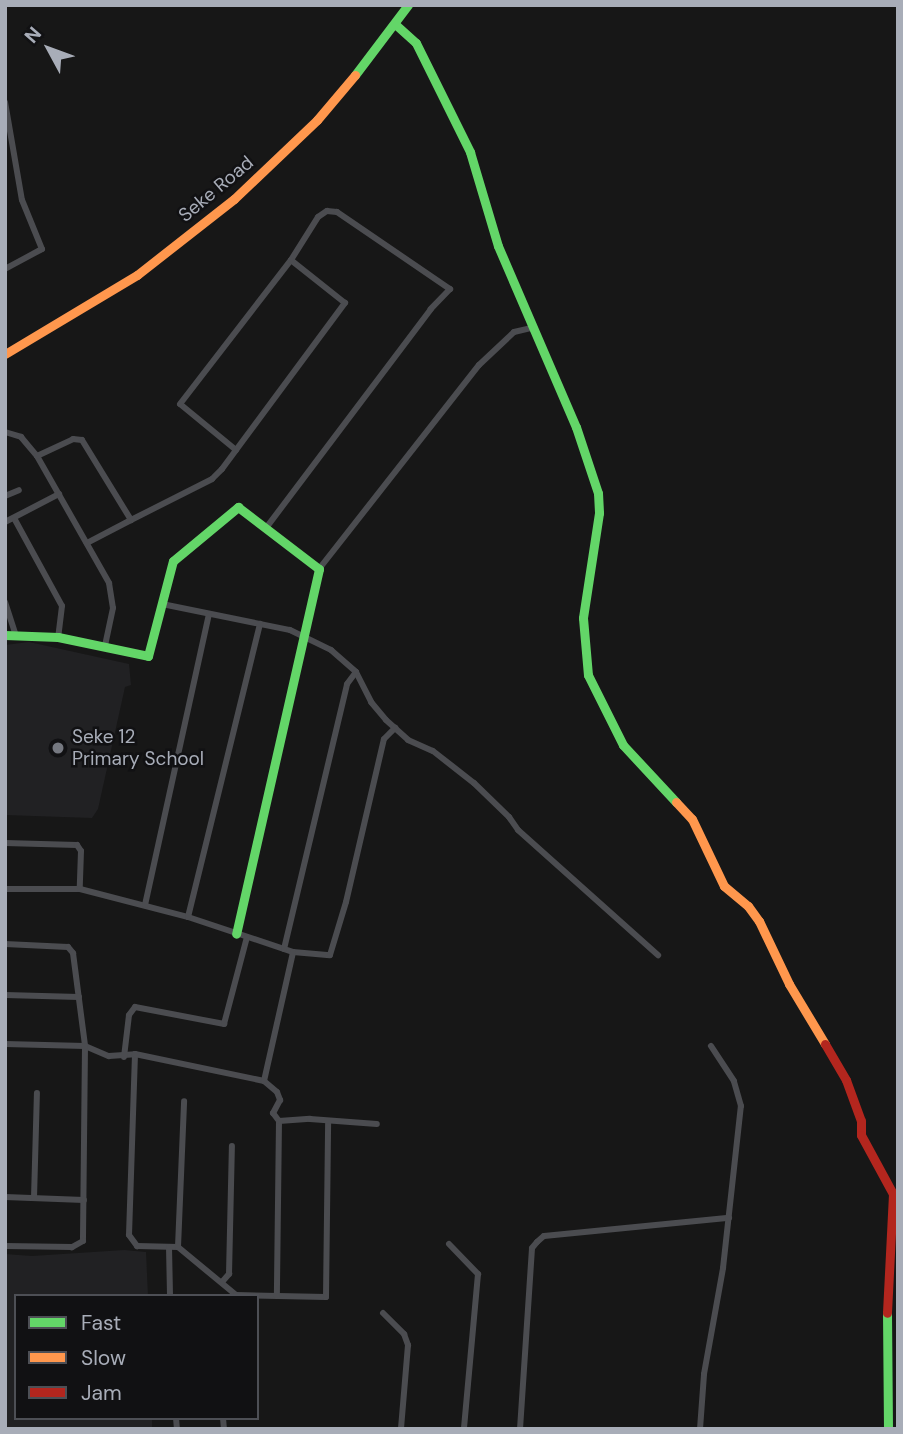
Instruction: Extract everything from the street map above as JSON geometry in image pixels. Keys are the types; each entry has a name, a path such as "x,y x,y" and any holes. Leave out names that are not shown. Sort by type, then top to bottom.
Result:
{"street":[{"name":"Seke Road","path":"5,354 138,275 234,199 317,120 408,5"},
{"path":"395,24 416,43 470,152 498,246 531,328 576,427 598,493 599,513 583,618 584,656 588,675 624,745 692,819 724,886 748,906 760,921 795,995 846,1080 861,1121 861,1135 893,1194 887,1300 888,1429"},
{"path":"5,102 22,200 41,249 5,269"},
{"path":"236,450 180,404 291,260 318,216 327,211 337,212 450,289 431,309 266,528"},
{"path":"87,543 212,479 345,303 291,260"},
{"path":"236,934 319,569 479,365 514,332 531,328"},
{"path":"5,432 18,434 37,456 113,594 105,646"},
{"path":"37,456 73,439 82,440 131,520"},
{"path":"5,496 19,490"},
{"path":"5,522 59,494"},
{"path":"5,602 10,634 58,637 148,656 173,561 239,508 319,569"},
{"path":"14,518 62,606 58,637"},
{"path":"162,604 304,634 331,650 356,672 371,702 395,728 408,740 433,751 474,783 509,817 518,830 658,955"},
{"path":"145,905 209,614"},
{"path":"188,917 260,624"},
{"path":"285,949 347,684 356,672"},
{"path":"5,890 80,889 188,917 285,949 330,956 346,902 384,739 395,728"},
{"path":"5,843 79,846 82,851 80,889"},
{"path":"124,1057 129,1015 135,1007 224,1024 247,937"},
{"path":"5,944 61,944 68,947 72,953 85,1046 84,1237 77,1246 5,1246"},
{"path":"264,1081 293,951"},
{"path":"5,995 79,997"},
{"path":"5,1044 85,1046 109,1056 124,1057 135,1054 264,1081 277,1092 280,1100 273,1113 279,1121 277,1296"},
{"path":"700,1429 704,1374 729,1218 741,1105 734,1081 711,1046"},
{"path":"135,1054 129,1235 137,1246 178,1247 235,1294"},
{"path":"34,1198 37,1093"},
{"path":"178,1247 184,1101"},
{"path":"279,1121 310,1119 377,1124"},
{"path":"259,1296 326,1297 328,1122"},
{"path":"220,1294 229,1274 232,1146"},
{"path":"5,1197 84,1200"},
{"path":"520,1429 533,1248 537,1241 544,1236 729,1218"},
{"path":"449,1244 478,1274 464,1429"},
{"path":"169,1247 170,1294"},
{"path":"383,1313 404,1335 408,1345 401,1429"}],"shaded area":[{"name":"Seke 12 Primary School","path":"29,642 129,664 131,685 125,687 98,809 92,818 5,815 5,645"},
{"path":"124,1250 146,1252 148,1294 14,1294 14,1420 152,1420 152,1429 5,1429 5,1254 32,1256"}],"traffic: fast":[{"path":"355,75 408,5"},
{"path":"395,24 416,43 470,152 498,246 576,427 598,493 599,513 583,618 588,675 623,745 676,802"},
{"path":"5,635 58,637 148,656 173,561 238,507 319,569 236,934"},
{"path":"887,1313 888,1429"}],"traffic: slow":[{"path":"5,354 137,275 234,199 317,120 355,75"},
{"path":"676,802 692,819 724,886 748,906 759,921 789,984 825,1044"}],"traffic: jam":[{"path":"825,1044 846,1080 861,1121 861,1135 893,1194 887,1313"}],"place":[{"name":"Seke 12 Primary School","path":"58,748"}]}
